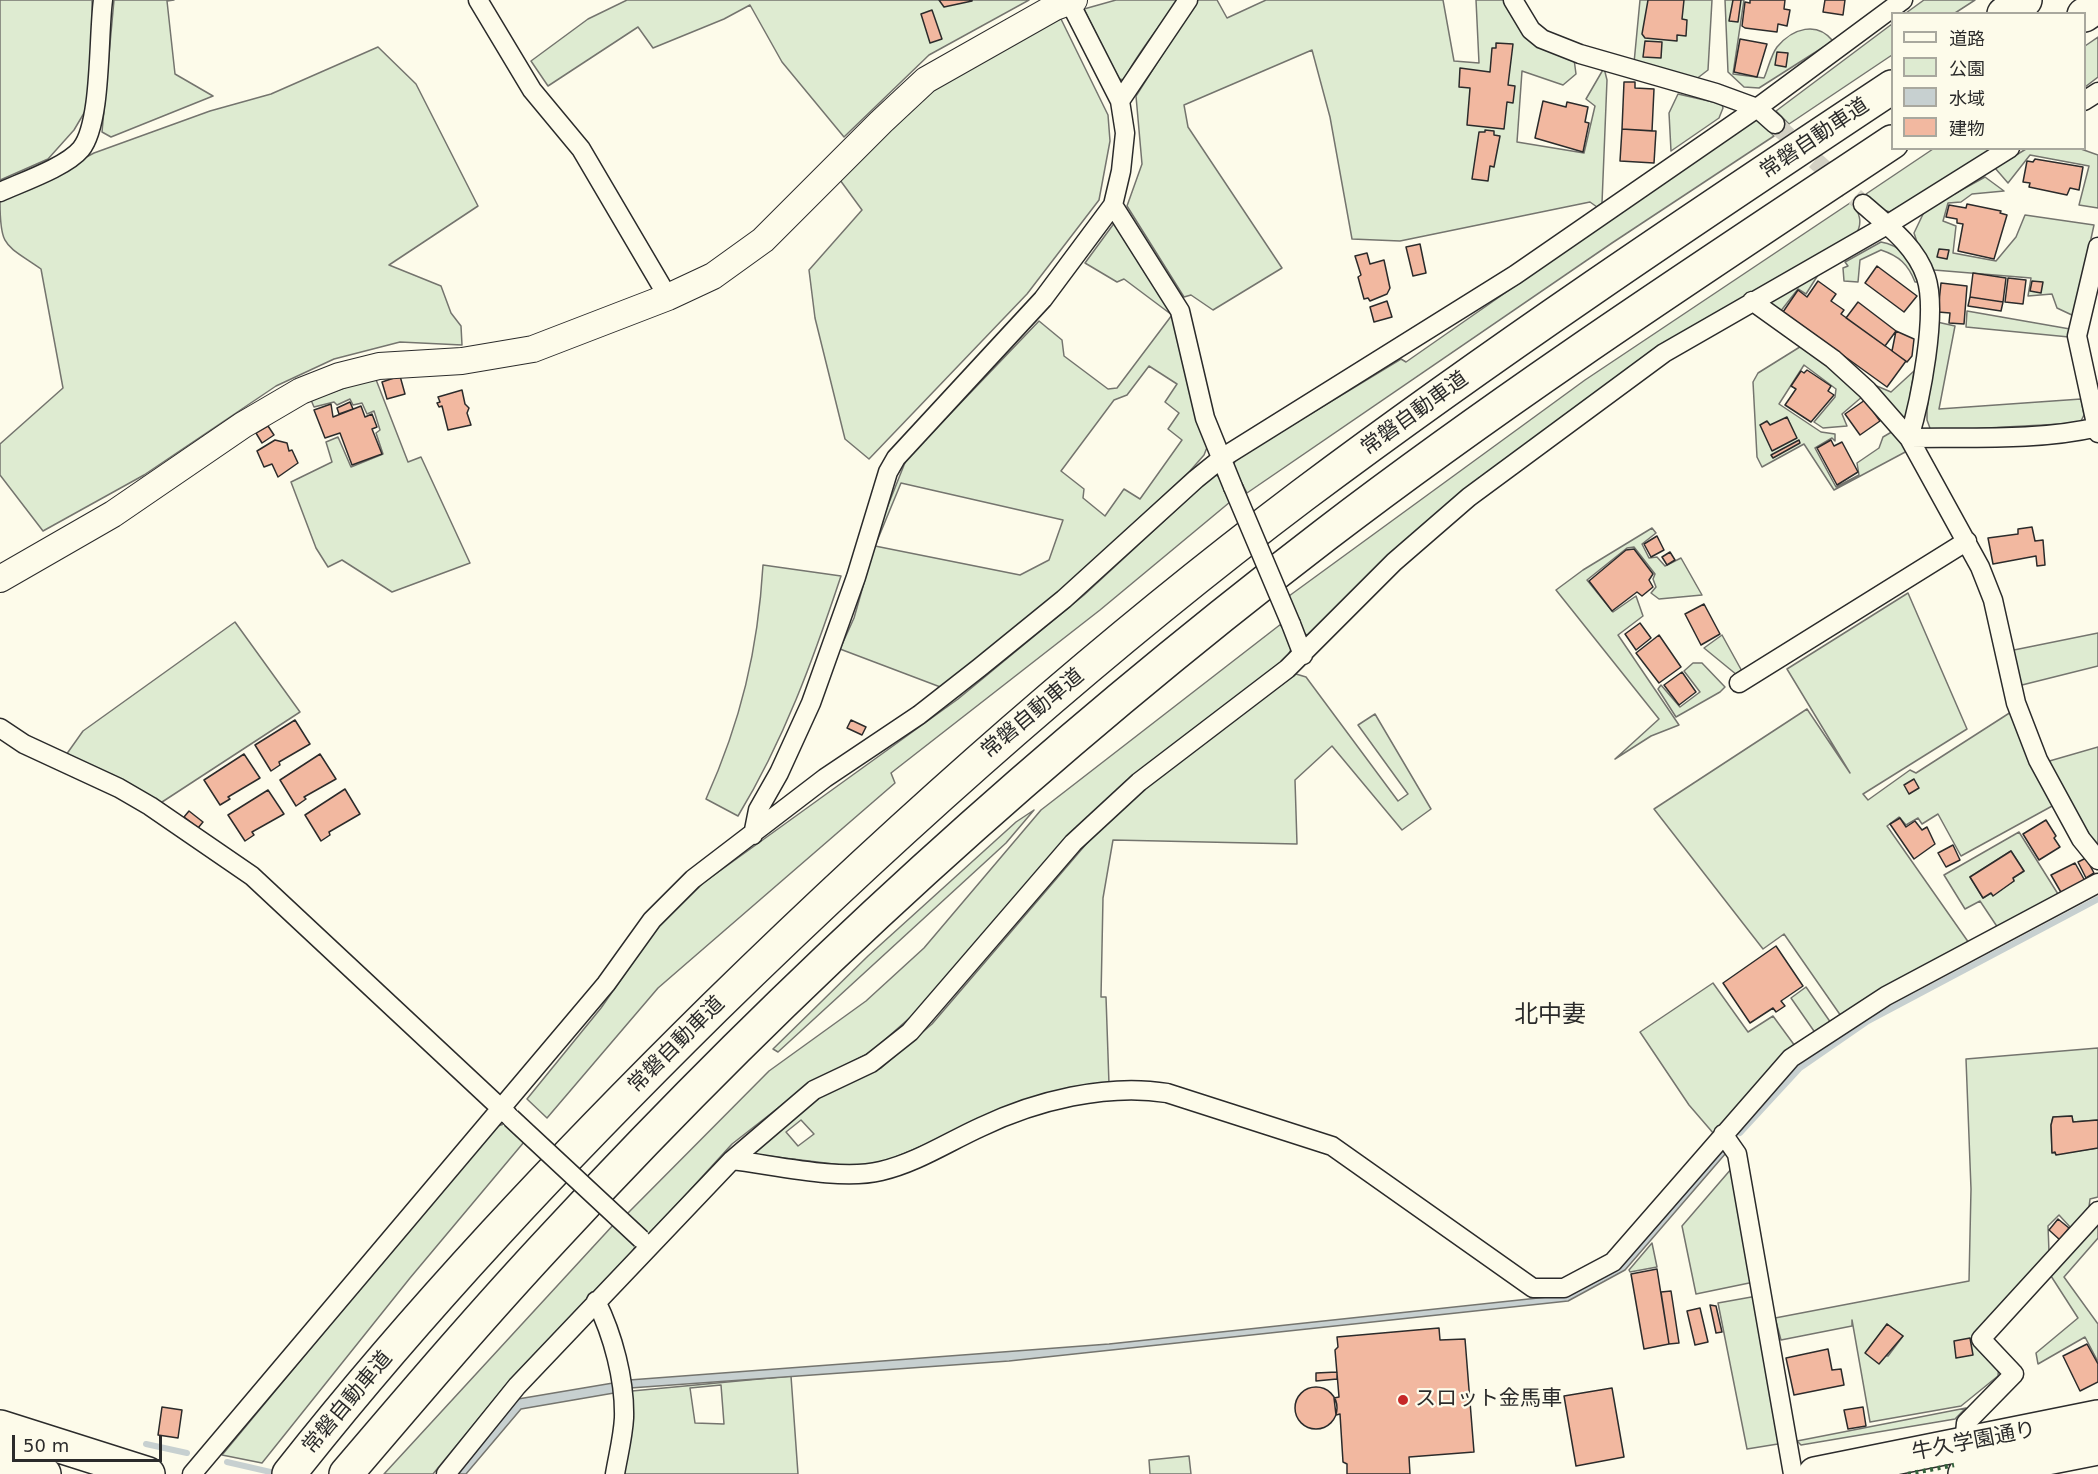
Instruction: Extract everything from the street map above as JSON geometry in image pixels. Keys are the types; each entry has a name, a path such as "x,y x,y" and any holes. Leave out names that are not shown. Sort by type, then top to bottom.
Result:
{"highway":[{"path":"2007,12 2025,0"},
{"name":"常磐自動車道","path":"289,1474 416,1323 520,1207 646,1075 801,922 993,747 1158,609 1301,497 1403,422 1596,285 1891,88"},
{"name":"常磐自動車道","path":"346,1474 556,1234 681,1104 833,954 1017,786 1191,641 1326,534 1465,432 1891,143"},
{"name":"牛久学園通り","path":"1964,1459 2098,1417"},
{"path":"0,1427 148,1474"},
{"name":"牛久学園通り","path":"1815,1474 2098,1448"},
{"path":"0,1459 44,1474"}],"street":[{"path":"0,192 59,165 81,150 90,132 96,95 103,0"},
{"path":"478,0 532,90 581,149 668,297"},
{"path":"1120,100 1188,0"},
{"path":"1513,0 1531,30 1542,39 1580,54 1716,93 1757,108 1775,124"},
{"path":"192,1474 505,1113 606,984 652,920 693,879 825,778 919,715 1005,647 1064,599 1222,458 1515,275 1757,108 1903,0"},
{"path":"0,579 113,514 243,425 301,391 339,376 379,366 462,361 533,349 668,297 713,276 763,240 926,80 1063,2 1120,100 1125,133 1121,171 1113,206 1043,299 896,458 888,472 852,587 811,703 779,773 758,810 753,834"},
{"path":"446,1474 517,1386 596,1301 645,1243 732,1160 814,1090 871,1062 910,1032 1073,843 1139,782 1303,655 1394,562 1469,497 1664,353 1887,225 2007,150"},
{"path":"1863,204 1887,225 1914,254 1926,277 1929,296 1921,390 1909,438"},
{"path":"1113,206 1180,311 1205,418 1303,655"},
{"path":"1909,438 1989,437 2098,429 2078,336 2098,248"},
{"path":"1752,301 1833,359 1867,390 1909,438 1967,541 1993,600 2016,703 2038,760 2081,839 2098,860"},
{"path":"1739,683 1967,541"},
{"path":"0,728 24,744 119,788 245,870 343,958 645,1243"},
{"path":"732,1160 843,1174 882,1171 907,1162 1014,1113 1086,1095 1149,1090 1167,1093 1332,1146 1533,1288 1564,1288 1614,1261 1791,1058 1886,996 2098,883"},
{"path":"1723,1134 1737,1154 1793,1474"},
{"path":"1964,1459 1966,1424 2014,1374 1981,1339 2098,1211"},
{"path":"596,1301 605,1319 623,1388 624,1420 615,1474"}],"green space":[{"path":"0,0 92,0 93,44 87,108 74,130 48,159 0,180"},
{"path":"114,0 174,0 167,1 175,74 213,96 111,137 102,132"},
{"path":"627,0 1029,0 929,55 844,137 782,62 750,5 724,19 653,48 638,27 548,86 531,61 588,19"},
{"path":"1116,0 1177,0 1124,80 1119,79 1084,9"},
{"path":"1197,0 1217,0 1227,18 1266,0 1443,0 1454,61 1479,63 1476,0 1505,0 1574,59 1576,74 1563,85 1522,71 1517,142 1584,153 1595,106 1586,99 1604,68 1607,80 1602,203 1597,207 1590,202 1400,241 1352,239 1330,117 1312,50 1184,105 1188,127 1282,268 1213,310 1191,295 1184,297 1127,206 1142,164 1136,96"},
{"path":"1640,0 1712,0 1708,70 1695,80 1634,63"},
{"path":"1725,0 1744,0 1733,74 1764,78 1777,47 1783,40 1798,31 1812,29 1820,31 1833,41 1759,88 1744,87 1728,72"},
{"path":"1924,0 1975,0 1957,12 1907,12"},
{"path":"1061,19 1108,115 1110,141 1099,200 1027,294 869,459 845,439 815,318 809,270 862,210 840,180 916,103 953,77 1043,24"},
{"path":"1891,25 1891,56 1789,124 1776,111"},
{"path":"2098,37 2098,77 2086,86 2086,45"},
{"path":"378,47 416,84 478,206 389,265 441,286 451,313 461,326 462,345 400,342 334,359 276,386 144,475 43,531 0,475 0,444 63,388 41,269 12,249 3,237 0,202 94,153 210,111 271,94"},
{"path":"1678,94 1722,104 1723,108 1719,118 1671,151 1669,113"},
{"path":"1756,118 1774,136 1612,243 1247,493 1233,466 1236,459 1401,359 1406,362"},
{"path":"1932,150 1993,150 1890,212 1880,209 1866,194"},
{"path":"2024,150 2084,150 2098,155 2098,208 2079,205 2089,166 2030,155 2008,183 1995,168"},
{"path":"1985,177 2004,191 1972,194 1961,202 1948,203 1943,221 1956,226 1953,253 1996,261 2016,237 2025,215 2094,225 2074,316 2057,308 2052,294 2028,296 2031,278 1934,270 1919,248 1914,233 1925,210"},
{"path":"1850,203 1859,217 1856,234 1659,347 1388,557 1310,636 1302,633 1289,596 1585,380"},
{"path":"1115,222 1172,315 1124,279 1117,282 1085,263"},
{"path":"1881,242 1895,247 1906,256 1919,282 1915,282 1902,262 1881,250 1860,260 1858,282 1844,281 1843,268 1848,266 1845,262"},
{"path":"1818,275 1806,294 1798,289 1780,312 1768,303"},
{"path":"1967,311 2070,329 2069,337 1966,327"},
{"path":"1172,315 1208,445 1204,455 1190,471 1054,597 943,688 840,649 854,618 881,523 906,460 1039,321 1062,340 1064,356 1108,389 1117,388","holes":["1149,366 1177,384 1165,402 1179,413 1168,429 1182,440 1140,499 1124,489 1105,516 1083,498 1084,489 1061,471 1114,400 1127,395","901,483 1063,520 1049,560 1020,575 875,546"]},
{"path":"1937,322 1955,326 1939,409 2081,399 2084,415 2080,423 1931,431 1927,411"},
{"path":"1803,345 1853,385 1863,396 1842,414 1847,426 1823,428 1814,422 1835,397 1836,389 1804,365 1779,404 1821,432 1835,434 1835,441 1832,438 1815,448 1836,487 1859,475 1857,463 1879,448 1883,437 1895,430 1909,450 1834,490 1804,444 1762,467 1757,457 1753,382 1758,373"},
{"path":"1914,371 1907,415 1901,419 1872,384 1891,392"},
{"path":"375,377 408,462 421,457 470,563 392,592 342,560 328,567 316,548 291,482 332,462 326,442 338,437 351,467 383,454 376,433 380,430 374,411 367,414 362,403 353,405 350,399 337,405 334,402 314,407 311,400"},
{"path":"1215,474 1220,478 1230,502 1100,610 891,773 895,783 658,988 547,1118 527,1099 601,1008 656,929 703,883 958,699 1084,595"},
{"path":"1652,528 1656,533 1642,544 1649,558 1657,557 1665,566 1681,558 1702,595 1659,599 1651,593 1656,587 1653,579 1655,574 1634,547 1627,548 1587,580 1613,612 1636,596 1643,616 1618,635 1679,725 1651,736 1615,759 1659,719 1556,590 1583,570"},
{"path":"763,565 841,576 796,699 770,758 738,816 706,799 729,741 746,685 757,626"},
{"path":"1908,593 1967,729 1863,794 1868,800 1910,770 1916,773 2011,712 2054,805 1961,856 1938,814 1922,824 1918,818 1906,825 1899,817 1887,826 1969,943 1841,1016 1784,934 1763,949 1654,809 1807,709 1850,773 1787,669"},
{"path":"235,622 300,712 159,804 66,755 83,731"},
{"path":"1281,624 1293,646 1284,662 1129,783 914,1014 871,1052 810,1083 732,1144 650,1234 642,1232 625,1216 769,1071 866,1001 924,948 1041,810"},
{"path":"2098,633 2098,666 2018,686 2009,651"},
{"path":"1722,635 1743,673 1737,675 1704,648"},
{"path":"1693,663 1702,663 1725,687 1676,717 1658,689 1661,685 1680,707 1700,692 1684,671"},
{"path":"1296,674 1306,677 1398,801 1408,794 1358,725 1375,714 1431,809 1402,830 1332,746 1295,780 1297,844 1113,840 1103,898 1101,997 1106,997 1109,1084 934,1141 886,1161 858,1167 752,1154 822,1095 881,1068 932,1024 1093,836 1140,790","holes":["801,1120 814,1134 798,1146 786,1132"]},
{"path":"2098,747 2098,849 2046,762"},
{"path":"1034,810 1006,843 778,1052 773,1049 868,956 1016,822"},
{"path":"2019,832 2058,894 1998,928 1980,901 1965,909 1944,875","holes":["2011,851 2024,871 1993,895 1991,893 1983,898 1970,877"]},
{"path":"1713,983 1748,1032 1773,1016 1795,1046 1780,1057 1714,1134 1689,1105 1640,1032"},
{"path":"1806,987 1831,1023 1816,1034 1791,998"},
{"path":"2098,1048 2098,1120 2073,1122 2072,1116 2053,1117 2051,1126 2052,1152 2056,1154 2098,1148 2098,1197 2090,1199 2089,1207 2071,1228 2059,1215 2048,1226 2049,1252 1975,1335 1973,1343 1999,1364 1998,1376 1961,1406 1870,1422 1852,1320 1852,1326 1781,1340 1775,1318 1969,1281 1971,1189 1966,1059","holes":["1887,1324 1903,1336 1888,1356 1866,1353"]},
{"path":"504,1124 524,1142 410,1278 262,1463 222,1455 494,1127"},
{"path":"1732,1168 1754,1282 1696,1294 1682,1226"},
{"path":"615,1223 636,1245 632,1252 511,1379 433,1474 384,1474"},
{"path":"2098,1223 2098,1238 2064,1277 2098,1324 2098,1362 2085,1337 2038,1364 2036,1353 2078,1318 2051,1276"},
{"path":"1652,1243 1657,1267 1630,1272 1629,1270"},
{"path":"1757,1296 1784,1443 1747,1449 1718,1303"},
{"path":"791,1376 798,1474 623,1474 633,1408 632,1391","holes":["721,1385 724,1424 695,1423 690,1388"]},
{"path":"1966,1408 1955,1419 1801,1445 1797,1441"},
{"path":"1189,1456 1191,1474 1150,1474 1149,1460"}],"water":[{"path":"1720,1149 1726,1153 1625,1270 1568,1301 1009,1361 630,1388 629,1380 1109,1344 1566,1295"},
{"path":"613,1383 614,1393 521,1409 466,1474 456,1474 518,1399"}],"building":[{"path":"939,0 972,0 972,1 944,7"},
{"path":"1648,0 1684,0 1682,19 1687,20 1686,36 1677,35 1677,41 1645,38 1642,34"},
{"path":"1733,0 1741,0 1738,22 1729,21"},
{"path":"1750,0 1785,0 1784,9 1790,10 1787,26 1778,24 1777,32 1742,26 1745,2 1750,3"},
{"path":"1825,0 1845,0 1843,15 1823,12"},
{"path":"932,10 942,39 930,43 921,14"},
{"path":"1740,39 1767,44 1757,77 1734,72"},
{"path":"1645,41 1662,42 1661,58 1643,57"},
{"path":"1496,43 1513,44 1508,85 1515,86 1513,103 1507,102 1504,129 1467,125 1470,88 1459,87 1460,68 1490,72 1492,48 1496,48"},
{"path":"1777,52 1788,53 1786,67 1775,65"},
{"path":"1624,82 1635,82 1635,88 1654,89 1652,131 1622,129"},
{"path":"1543,101 1566,107 1567,102 1588,107 1585,122 1589,123 1583,152 1535,138"},
{"path":"1622,129 1656,131 1654,163 1620,161"},
{"path":"1485,130 1494,131 1494,135 1500,136 1494,167 1490,166 1488,181 1472,179 1479,132 1485,132"},
{"path":"2035,159 2083,167 2079,190 2070,188 2067,195 2029,187 2030,183 2023,182 2027,161 2033,162"},
{"path":"1967,204 2001,211 2000,213 2007,215 1994,259 1958,251 1963,224 1957,223 1957,219 1946,217 1949,205 1966,208"},
{"path":"1420,244 1426,273 1413,276 1406,247"},
{"path":"1939,249 1949,250 1947,259 1937,257"},
{"path":"1367,253 1370,264 1384,260 1390,288 1387,294 1370,301 1368,298 1364,299 1358,277 1361,275 1355,256"},
{"path":"1877,266 1917,296 1904,312 1865,283"},
{"path":"1973,273 2006,278 2003,302 1970,297"},
{"path":"2008,278 2026,280 2023,304 2005,302"},
{"path":"1818,281 1836,294 1831,301 1844,310 1841,314 1906,361 1887,387 1783,312 1798,290 1807,297"},
{"path":"2032,281 2043,282 2041,293 2030,291"},
{"path":"1941,283 1967,286 1964,324 1949,323 1950,313 1938,312"},
{"path":"1970,297 2003,302 2001,311 1968,306"},
{"path":"1387,301 1392,317 1374,322 1370,307"},
{"path":"1858,302 1896,331 1885,346 1846,318"},
{"path":"1896,331 1914,339 1912,356 1907,362 1892,351"},
{"path":"1807,370 1831,386 1828,391 1834,395 1811,422 1785,405 1796,389 1791,386 1801,371 1804,373"},
{"path":"400,376 405,394 387,399 382,382"},
{"path":"462,390 465,404 469,408 467,413 471,425 448,430 442,406 439,407 437,403 440,402 438,397"},
{"path":"1865,400 1880,421 1860,435 1845,414"},
{"path":"350,402 353,409 339,414 337,408"},
{"path":"331,404 333,417 361,406 365,417 372,414 377,427 372,429 382,454 352,465 340,433 325,438 314,410"},
{"path":"1787,417 1797,438 1772,451 1760,425 1767,421 1770,425"},
{"path":"268,426 274,435 262,443 256,433"},
{"path":"275,440 287,443 289,451 292,450 298,463 278,477 272,464 264,467 257,451"},
{"path":"1799,440 1800,443 1773,458 1771,455"},
{"path":"1831,440 1834,446 1842,442 1858,472 1837,485 1817,448"},
{"path":"2032,527 2035,541 2043,540 2045,565 2037,566 2036,556 1993,564 1988,538 2018,534 2018,529"},
{"path":"1657,536 1664,550 1651,557 1644,544"},
{"path":"1634,549 1653,574 1649,580 1653,587 1642,596 1637,592 1612,611 1589,581 1626,550"},
{"path":"1670,552 1675,560 1667,565 1662,557"},
{"path":"1704,604 1720,634 1701,645 1685,614"},
{"path":"1640,623 1651,638 1636,650 1625,634"},
{"path":"1659,635 1681,667 1659,683 1636,653"},
{"path":"1682,672 1696,692 1679,705 1664,685"},
{"path":"295,720 310,744 279,762 280,765 271,771 255,745"},
{"path":"851,720 866,727 862,735 847,728"},
{"path":"244,754 260,778 228,797 230,799 220,805 204,780"},
{"path":"320,754 336,779 304,797 306,799 296,806 280,780"},
{"path":"1914,779 1919,788 1909,794 1904,785"},
{"path":"345,789 360,814 329,832 330,835 321,841 305,815"},
{"path":"268,790 284,814 252,832 254,835 245,841 228,815"},
{"path":"189,811 203,822 198,828 184,817"},
{"path":"1900,818 1906,827 1915,821 1922,830 1927,827 1935,844 1914,859 1890,824"},
{"path":"2046,820 2060,847 2039,860 2023,834"},
{"path":"1953,845 1960,860 1946,867 1938,853"},
{"path":"2011,851 2024,871 1993,896 1991,893 1983,898 1970,877"},
{"path":"2086,858 2094,873 2086,878 2078,862"},
{"path":"2075,863 2085,881 2062,894 2051,875"},
{"path":"1776,946 1803,986 1781,1001 1785,1006 1776,1012 1773,1008 1750,1023 1723,983"},
{"path":"2072,1116 2073,1122 2098,1120 2098,1148 2056,1155 2055,1152 2052,1153 2053,1117"},
{"path":"2058,1219 2069,1228 2060,1240 2049,1230"},
{"path":"1657,1269 1669,1344 1644,1349 1631,1274"},
{"path":"1671,1291 1679,1343 1669,1344 1661,1292"},
{"path":"1710,1305 1716,1306 1722,1332 1716,1333"},
{"path":"1700,1308 1708,1342 1695,1345 1687,1311"},
{"path":"1887,1324 1903,1336 1879,1364 1865,1353"},
{"name":"スロット金馬車","path":"1439,1328 1440,1340 1465,1339 1474,1452 1409,1457 1410,1474 1347,1474 1347,1464 1343,1462 1340,1414 1336,1415 1334,1398 1339,1397 1335,1350 1338,1347 1337,1337"},
{"path":"1970,1338 1973,1355 1956,1358 1954,1341"},
{"path":"2087,1344 2098,1364 2098,1382 2080,1391 2063,1356"},
{"path":"1828,1349 1832,1370 1841,1369 1844,1385 1794,1395 1786,1358"},
{"path":"1337,1372 1337,1379 1316,1381 1316,1373"},
{"path":"1316,1387 1331,1393 1337,1408 1331,1423 1316,1429 1301,1423 1295,1408 1301,1393"},
{"path":"1612,1388 1624,1457 1576,1466 1564,1396"},
{"path":"162,1407 182,1410 178,1438 158,1435"},
{"path":"1863,1407 1866,1426 1848,1429 1844,1410"}],"waterway":[{"path":"1740,1133 1800,1068 1868,1021 2098,899"},
{"path":"146,1444 187,1453"},
{"path":"227,1462 279,1474"}],"tunnel":[{"path":"1775,124 1863,204"}],"hedge":[{"path":"1908,1474 1954,1465"}],"place":[{"name":"スロット金馬車","path":"1403,1400"}],"district":[{"name":"北中妻","path":"1550,1016"}]}
